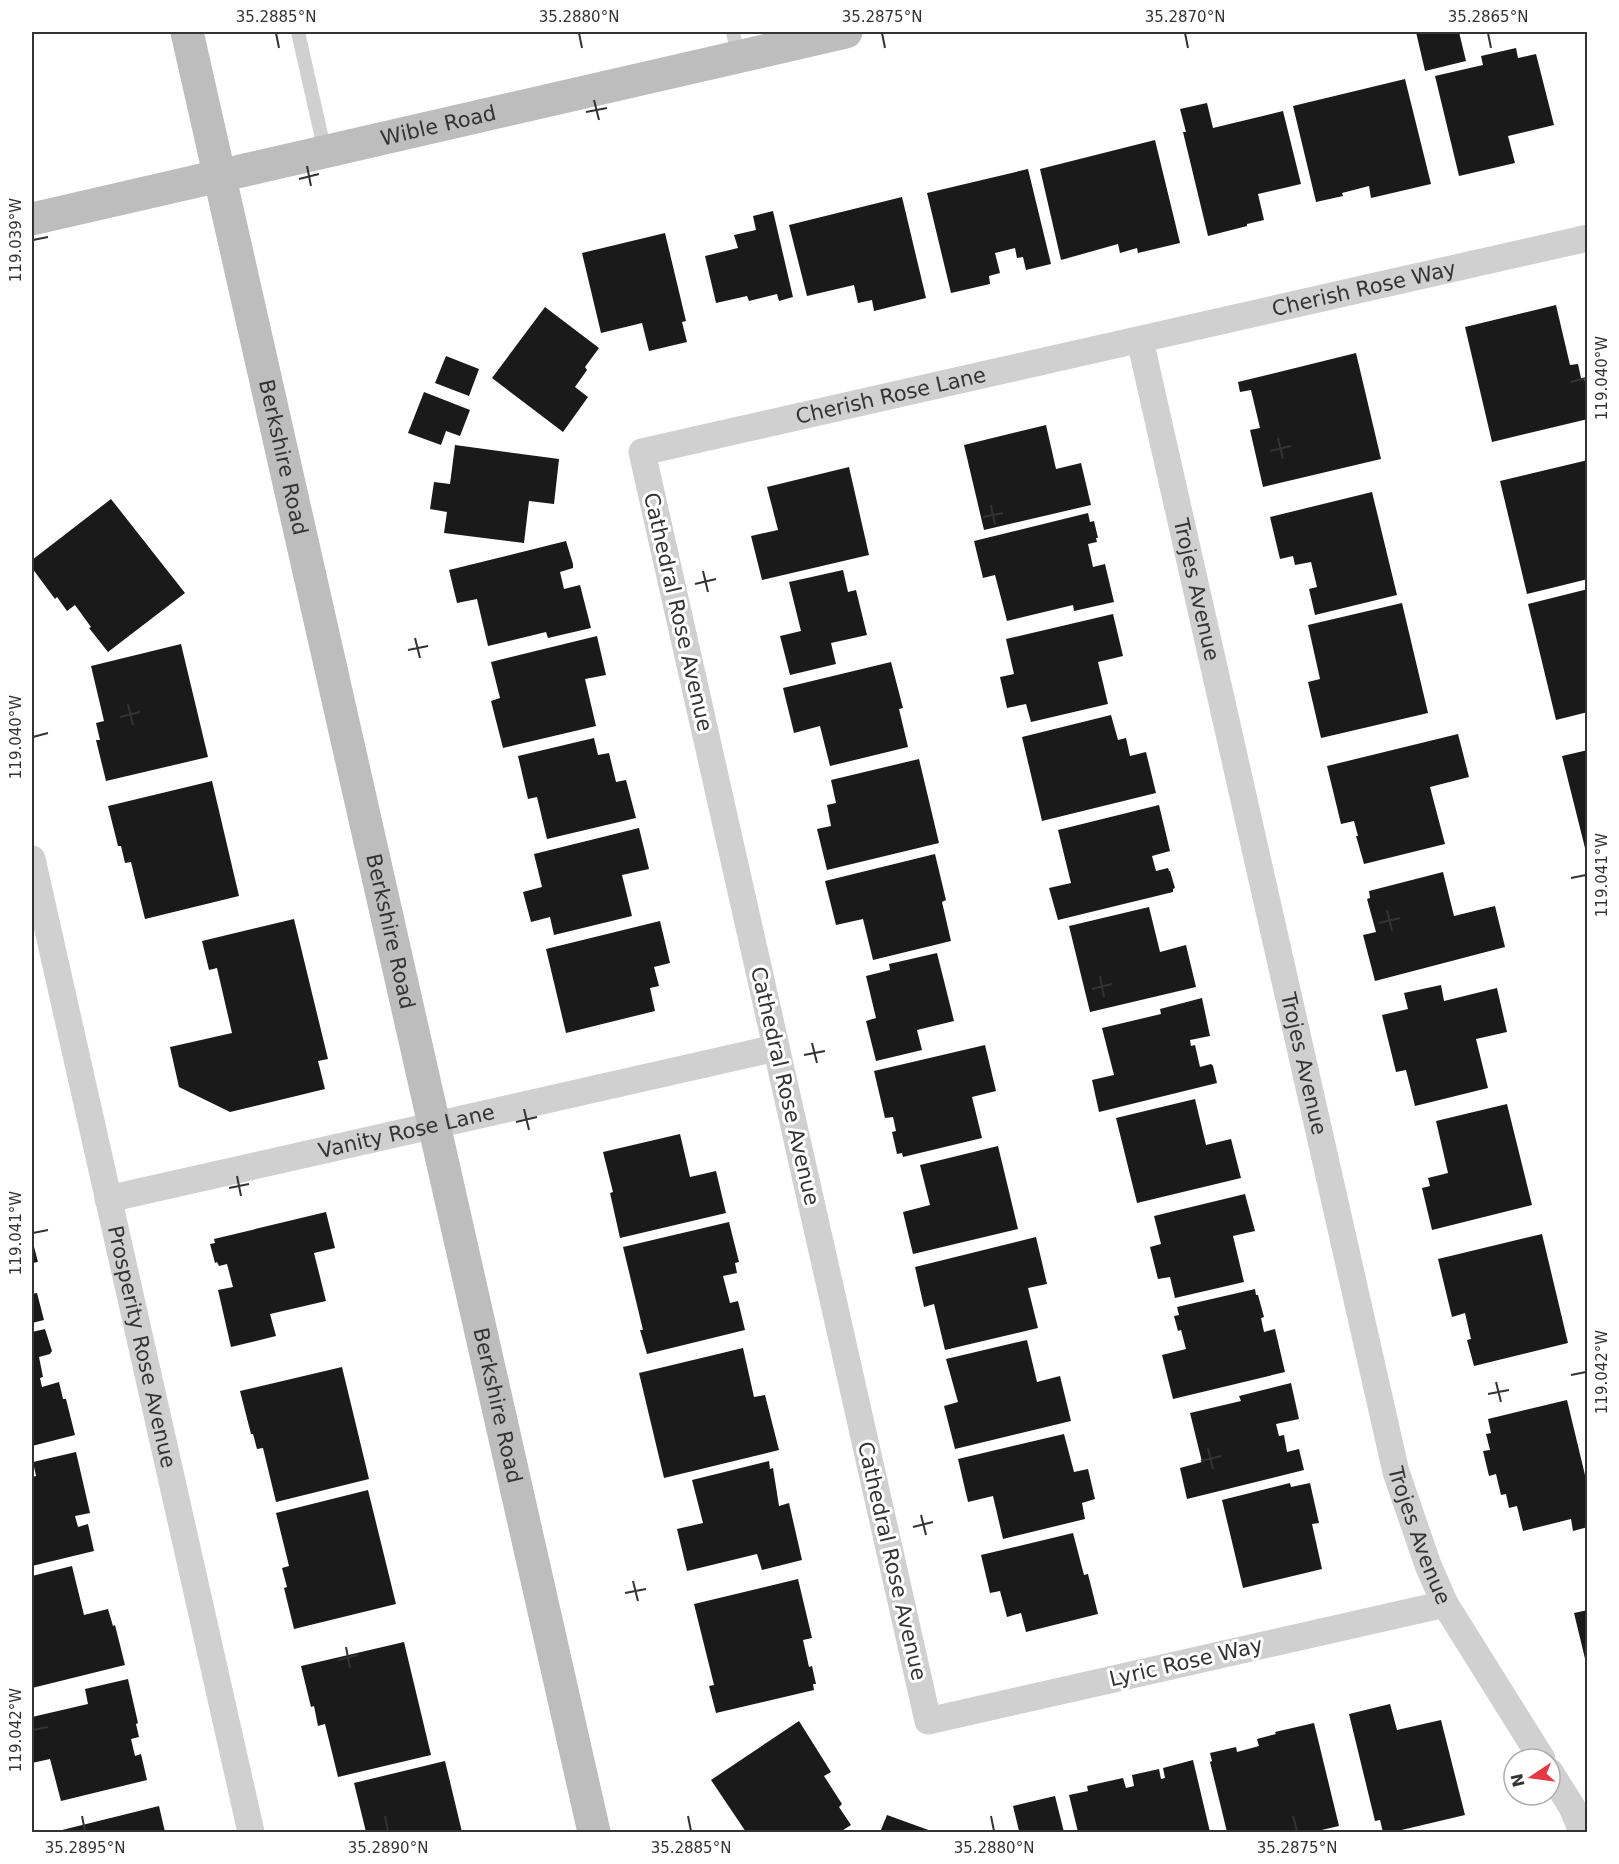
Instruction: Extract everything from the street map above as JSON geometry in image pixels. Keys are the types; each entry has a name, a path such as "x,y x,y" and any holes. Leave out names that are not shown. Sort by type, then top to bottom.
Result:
{"street":[{"name":"Berkshire Road","path":"187,32 594,1833"},
{"name":"Wible Road","path":"32,219 325,152 735,44 846,32"},
{"name":"Cherish Rose Way","path":"1140,339 1587,238"},
{"name":"Cherish Rose Lane","path":"642,452 1140,339"},
{"name":"Trojes Avenue","path":"1140,339 1396,1472 1428,1565 1445,1604 1534,1747"},
{"name":"Cathedral Rose Avenue","path":"642,452 928,1721"},
{"name":"Prosperity Rose Avenue","path":"32,859 251,1833"},
{"name":"Vanity Rose Lane","path":"108,1199 776,1048"},
{"name":"Lyric Rose Way","path":"928,1721 1445,1604"},
{"path":"1562,1785 1580,1805 1582,1833"}],"lane":[{"path":"298,32 325,152"}],"building":[{"path":"1416,32 1459,32 1466,61 1425,71"},
{"path":"1516,48 1518,58 1536,54 1554,125 1508,136 1515,163 1459,176 1435,76 1483,65 1481,56"},
{"path":"1405,79 1431,184 1371,198 1369,186 1342,193 1343,196 1316,202 1293,106"},
{"path":"1207,103 1213,128 1283,111 1301,184 1258,194 1264,220 1208,236 1183,132 1186,132 1180,109"},
{"path":"1155,140 1180,243 1138,253 1137,248 1120,253 1118,244 1061,260 1040,169"},
{"path":"1028,169 1051,264 1026,270 1023,257 1017,258 1015,248 995,253 1000,273 989,276 990,284 951,293 927,193"},
{"path":"902,197 926,298 874,311 872,300 858,303 854,285 807,296 789,225"},
{"path":"773,211 793,297 779,301 777,294 749,301 747,296 716,303 705,256 738,248 734,235 756,230 753,216"},
{"path":"665,233 686,321 682,322 687,342 649,351 642,323 601,333 582,253"},
{"path":"1556,305 1570,365 1578,364 1581,378 1584,378 1588,391 1588,419 1492,442 1465,327"},
{"path":"545,307 599,348 585,367 587,370 575,387 588,397 563,432 492,378"},
{"path":"1356,353 1381,459 1263,487 1250,430 1260,428 1251,390 1240,392 1238,382"},
{"path":"446,356 479,369 469,396 435,383"},
{"path":"424,392 470,410 460,436 446,431 441,445 408,433"},
{"path":"1046,425 1056,469 1081,463 1091,505 984,530 964,445"},
{"path":"455,445 559,459 554,504 529,501 524,543 444,533 447,512 430,509 434,482 450,484"},
{"path":"1588,460 1588,579 1527,594 1500,481"},
{"path":"849,467 869,555 762,580 751,536 778,530 767,487"},
{"path":"1372,492 1397,595 1315,615 1309,589 1317,587 1311,562 1295,565 1293,556 1280,559 1270,517"},
{"path":"111,499 185,593 108,652 75,605 67,611 57,597 55,599 32,568 32,560"},
{"path":"1088,513 1090,522 1094,521 1098,538 1096,538 1097,542 1088,544 1093,567 1105,564 1114,602 1074,611 1073,605 1007,621 995,575 983,578 974,541"},
{"path":"566,541 573,568 560,572 564,589 580,585 591,628 548,638 546,632 488,646 477,599 457,603 449,570"},
{"path":"843,570 848,592 856,590 867,635 831,643 836,664 790,675 780,636 801,631 789,582"},
{"path":"1588,589 1588,712 1556,720 1528,604"},
{"path":"1402,603 1428,713 1321,738 1308,682 1320,679 1308,625"},
{"path":"1113,614 1123,656 1098,662 1108,704 1031,722 1026,704 1007,708 1000,677 1014,674 1006,639"},
{"path":"597,636 606,675 585,679 596,726 503,748 491,701 500,698 491,662"},
{"path":"181,644 208,757 106,781 96,740 100,740 96,723 104,721 91,666"},
{"path":"891,662 903,708 899,709 908,747 830,766 820,726 794,733 783,688"},
{"path":"1111,715 1118,740 1126,738 1130,756 1146,752 1156,793 1042,821 1022,737"},
{"path":"1458,734 1469,777 1430,787 1445,844 1364,864 1354,821 1341,824 1327,766"},
{"path":"594,738 598,755 609,753 616,782 626,780 636,818 547,839 537,797 528,799 518,756"},
{"path":"1588,750 1588,856 1587,856 1562,756"},
{"path":"919,759 939,843 827,870 817,829 831,826 827,805 836,803 831,780"},
{"path":"212,781 239,896 145,919 131,862 125,863 121,846 118,846 108,806"},
{"path":"1159,805 1170,851 1152,856 1156,871 1168,868 1170,871 1175,888 1173,892 1058,920 1049,888 1071,883 1058,830"},
{"path":"639,828 649,869 622,875 632,916 554,935 550,917 531,922 523,892 542,887 534,854"},
{"path":"935,854 946,900 942,902 951,941 873,960 863,919 836,925 825,881"},
{"path":"1443,872 1454,916 1495,906 1505,947 1375,981 1363,935 1376,932 1367,899 1370,898 1369,891"},
{"path":"1149,907 1160,952 1186,945 1196,987 1090,1012 1069,926"},
{"path":"294,919 328,1059 318,1061 325,1089 230,1112 179,1087 170,1047 232,1033 217,968 209,970 202,941"},
{"path":"660,921 670,963 654,967 659,986 650,988 655,1011 566,1033 546,949"},
{"path":"937,953 954,1021 917,1030 922,1050 876,1061 866,1021 876,1018 866,976 890,970 889,964"},
{"path":"1441,985 1444,1001 1497,988 1507,1032 1476,1039 1488,1088 1415,1106 1406,1070 1396,1072 1382,1015 1408,1009 1404,993"},
{"path":"1202,998 1210,1036 1190,1040 1191,1046 1195,1045 1200,1067 1211,1064 1213,1066 1217,1083 1099,1112 1092,1080 1114,1075 1102,1028 1161,1014 1160,1009"},
{"path":"985,1045 996,1091 972,1097 982,1138 903,1157 902,1153 897,1154 892,1132 896,1131 893,1117 885,1118 874,1071"},
{"path":"1195,1099 1206,1145 1231,1139 1241,1178 1137,1203 1116,1118"},
{"path":"1507,1104 1532,1205 1432,1230 1422,1188 1430,1186 1428,1178 1448,1173 1436,1121"},
{"path":"680,1134 690,1177 716,1171 726,1213 620,1238 610,1193 613,1192 603,1152"},
{"path":"998,1146 1018,1229 913,1254 903,1212 930,1205 920,1165"},
{"path":"1245,1194 1255,1231 1233,1236 1244,1282 1175,1298 1170,1277 1158,1279 1150,1247 1161,1244 1154,1216"},
{"path":"326,1212 335,1248 314,1253 326,1301 270,1314 276,1336 231,1347 218,1290 233,1287 227,1264 219,1266 217,1262 215,1263 210,1244 215,1243 214,1239"},
{"path":"729,1222 739,1262 735,1263 737,1273 723,1276 730,1303 738,1301 745,1330 647,1354 623,1247"},
{"path":"1542,1234 1568,1343 1474,1366 1467,1340 1471,1339 1465,1313 1452,1317 1438,1259"},
{"path":"1036,1237 1047,1284 1028,1288 1038,1328 945,1350 934,1304 924,1307 915,1267"},
{"path":"32,1239 38,1262 32,1263"},
{"path":"1255,1289 1264,1317 1261,1318 1264,1332 1275,1329 1285,1372 1173,1399 1162,1355 1186,1349 1174,1316 1179,1315 1177,1307"},
{"path":"37,1293 44,1320 32,1323 32,1294"},
{"path":"45,1329 52,1351 50,1354 39,1357 43,1377 40,1378 42,1387 59,1382 75,1435 32,1446 32,1332"},
{"path":"1027,1340 1037,1382 1060,1376 1071,1421 955,1449 944,1406 958,1402 946,1359"},
{"path":"743,1348 754,1397 765,1395 779,1450 664,1478 639,1373"},
{"path":"342,1367 369,1479 276,1502 263,1448 257,1449 240,1391"},
{"path":"1291,1383 1299,1419 1276,1424 1279,1436 1284,1435 1287,1452 1299,1449 1304,1470 1187,1499 1180,1468 1202,1462 1190,1413 1241,1401 1239,1396"},
{"path":"1567,1400 1585,1475 1588,1475 1588,1527 1573,1531 1571,1519 1523,1531 1517,1506 1509,1508 1506,1494 1501,1495 1496,1474 1489,1476 1483,1451 1490,1450 1486,1434 1491,1433 1488,1419"},
{"path":"1064,1434 1074,1472 1088,1469 1095,1499 1082,1503 1085,1519 1003,1539 993,1496 968,1502 958,1459"},
{"path":"76,1452 90,1513 75,1516 78,1527 88,1524 94,1551 32,1566 32,1477 36,1476 33,1462"},
{"path":"769,1461 770,1469 773,1468 779,1506 789,1503 802,1560 762,1570 757,1554 687,1571 677,1529 703,1523 692,1480"},
{"path":"1290,1483 1291,1487 1310,1483 1319,1523 1312,1524 1322,1569 1243,1588 1222,1500"},
{"path":"368,1490 396,1604 294,1629 284,1588 287,1587 282,1568 289,1566 276,1513"},
{"path":"1073,1533 1084,1575 1088,1574 1098,1614 1026,1632 1021,1613 1007,1617 1000,1591 990,1593 981,1555"},
{"path":"72,1566 84,1615 108,1609 113,1626 115,1625 125,1665 32,1688 32,1576"},
{"path":"798,1579 812,1638 803,1640 809,1667 812,1666 816,1684 813,1684 814,1690 716,1713 709,1686 714,1685 694,1604"},
{"path":"1588,1610 1588,1667 1587,1667 1574,1613"},
{"path":"404,1642 431,1755 338,1777 325,1724 318,1726 301,1666"},
{"path":"128,1679 139,1737 131,1739 135,1756 141,1754 147,1780 61,1801 50,1759 32,1763 32,1717 88,1704 85,1689"},
{"path":"1390,1704 1397,1730 1441,1720 1465,1815 1393,1832 1383,1832 1380,1820 1375,1821 1349,1714"},
{"path":"799,1721 831,1772 824,1776 842,1804 839,1807 851,1825 840,1832 746,1832 711,1780"},
{"path":"1314,1723 1339,1826 1313,1832 1227,1832 1210,1762 1212,1761 1210,1753 1236,1747 1237,1752 1259,1746 1257,1739 1276,1734 1275,1732"},
{"path":"1193,1760 1210,1832 1078,1832 1069,1795 1088,1791 1087,1786 1123,1778 1126,1788 1134,1786 1132,1775 1159,1769 1161,1779 1165,1778 1163,1768"},
{"path":"445,1761 462,1832 366,1832 354,1783"},
{"path":"1055,1796 1064,1832 1014,1832 1019,1831 1013,1806"},
{"path":"159,1806 165,1832 54,1832"},
{"path":"887,1815 934,1832 880,1832"}]}
